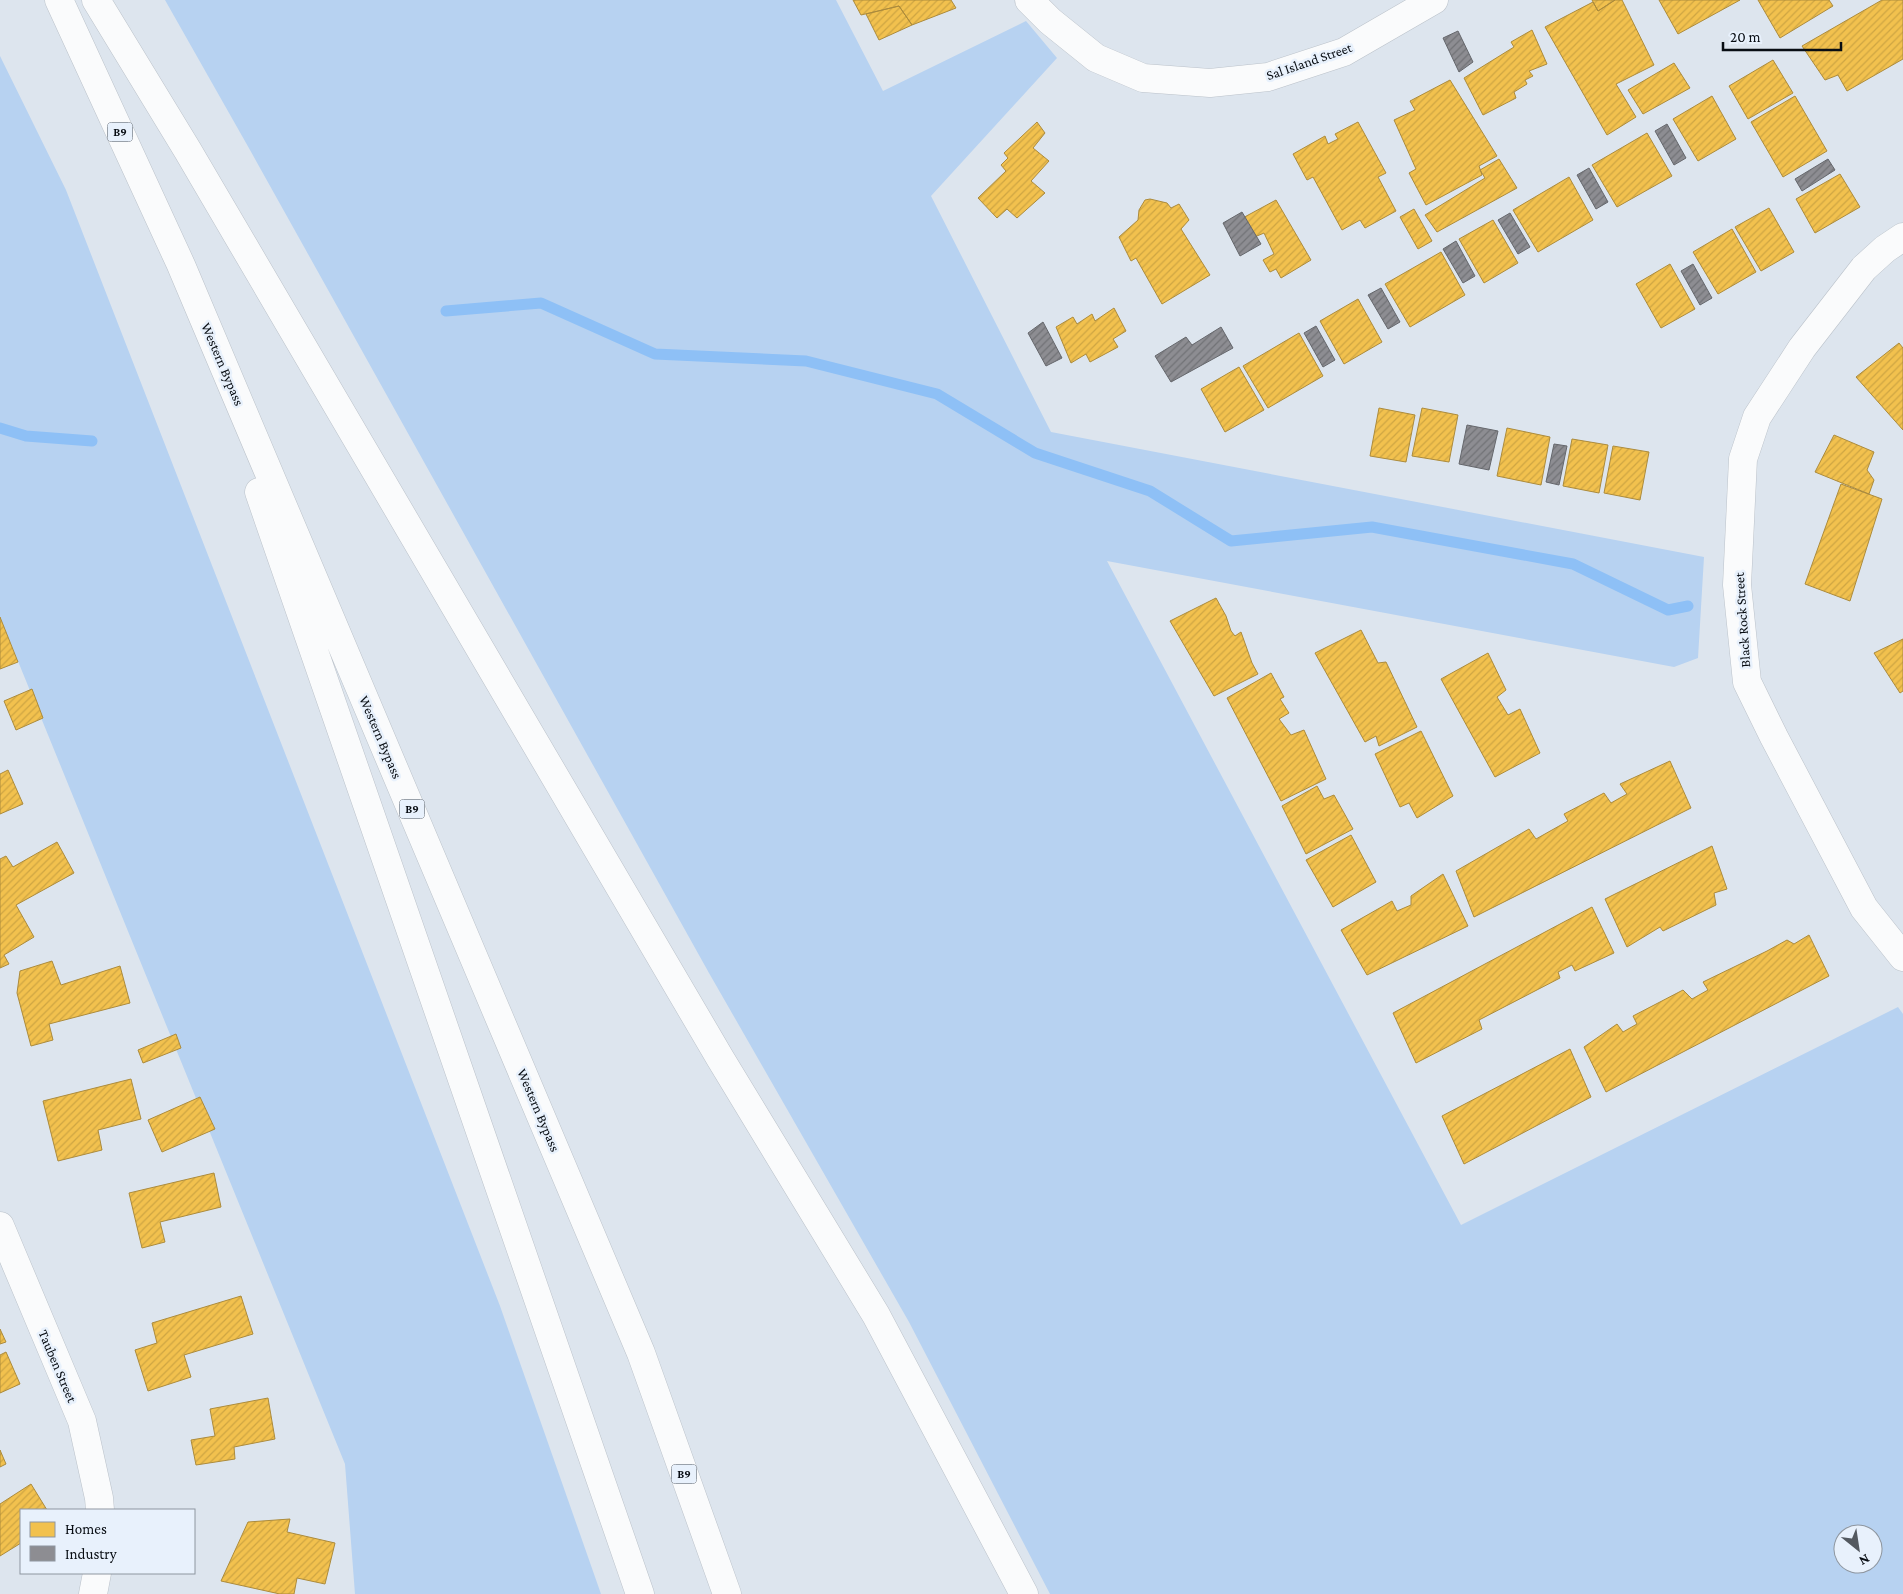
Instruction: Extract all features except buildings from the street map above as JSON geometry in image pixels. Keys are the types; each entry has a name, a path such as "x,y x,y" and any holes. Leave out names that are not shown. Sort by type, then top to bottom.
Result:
{"main road":[{"name":"Western Bypass","path":"59,0 181,265 641,1353 727,1594"},
{"path":"96,0 188,151 720,1058 876,1315 1024,1594"},
{"name":"Sal Island Street","path":"1029,0 1050,21 1096,58 1143,78 1210,83 1268,77 1344,52 1434,0"},
{"name":"Black Rock Street","path":"1903,237 1864,268 1802,348 1757,417 1743,459 1737,585 1747,682 1864,908 1903,957"},
{"path":"181,265 640,1594"},
{"name":"Tauben Street","path":"0,1226 82,1421 100,1509"},
{"path":"93,1594 97,1574"}],"shaded area":[{"path":"165,0 836,0 883,91 1026,21 1057,58 931,196 1051,432 1704,557 1698,658 1674,667 1107,561 1461,1225 1898,1007 1903,1014 1903,1594 1050,1594 909,1322 709,973"},
{"path":"0,56 66,190 500,1306 601,1594 355,1594 345,1464 0,617"}],"waterway":[{"path":"446,311 541,303 655,354 806,361 937,394 1035,453 1150,491 1231,541 1372,527 1573,564 1668,610 1688,606"},
{"path":"0,428 26,436 92,441"}]}
